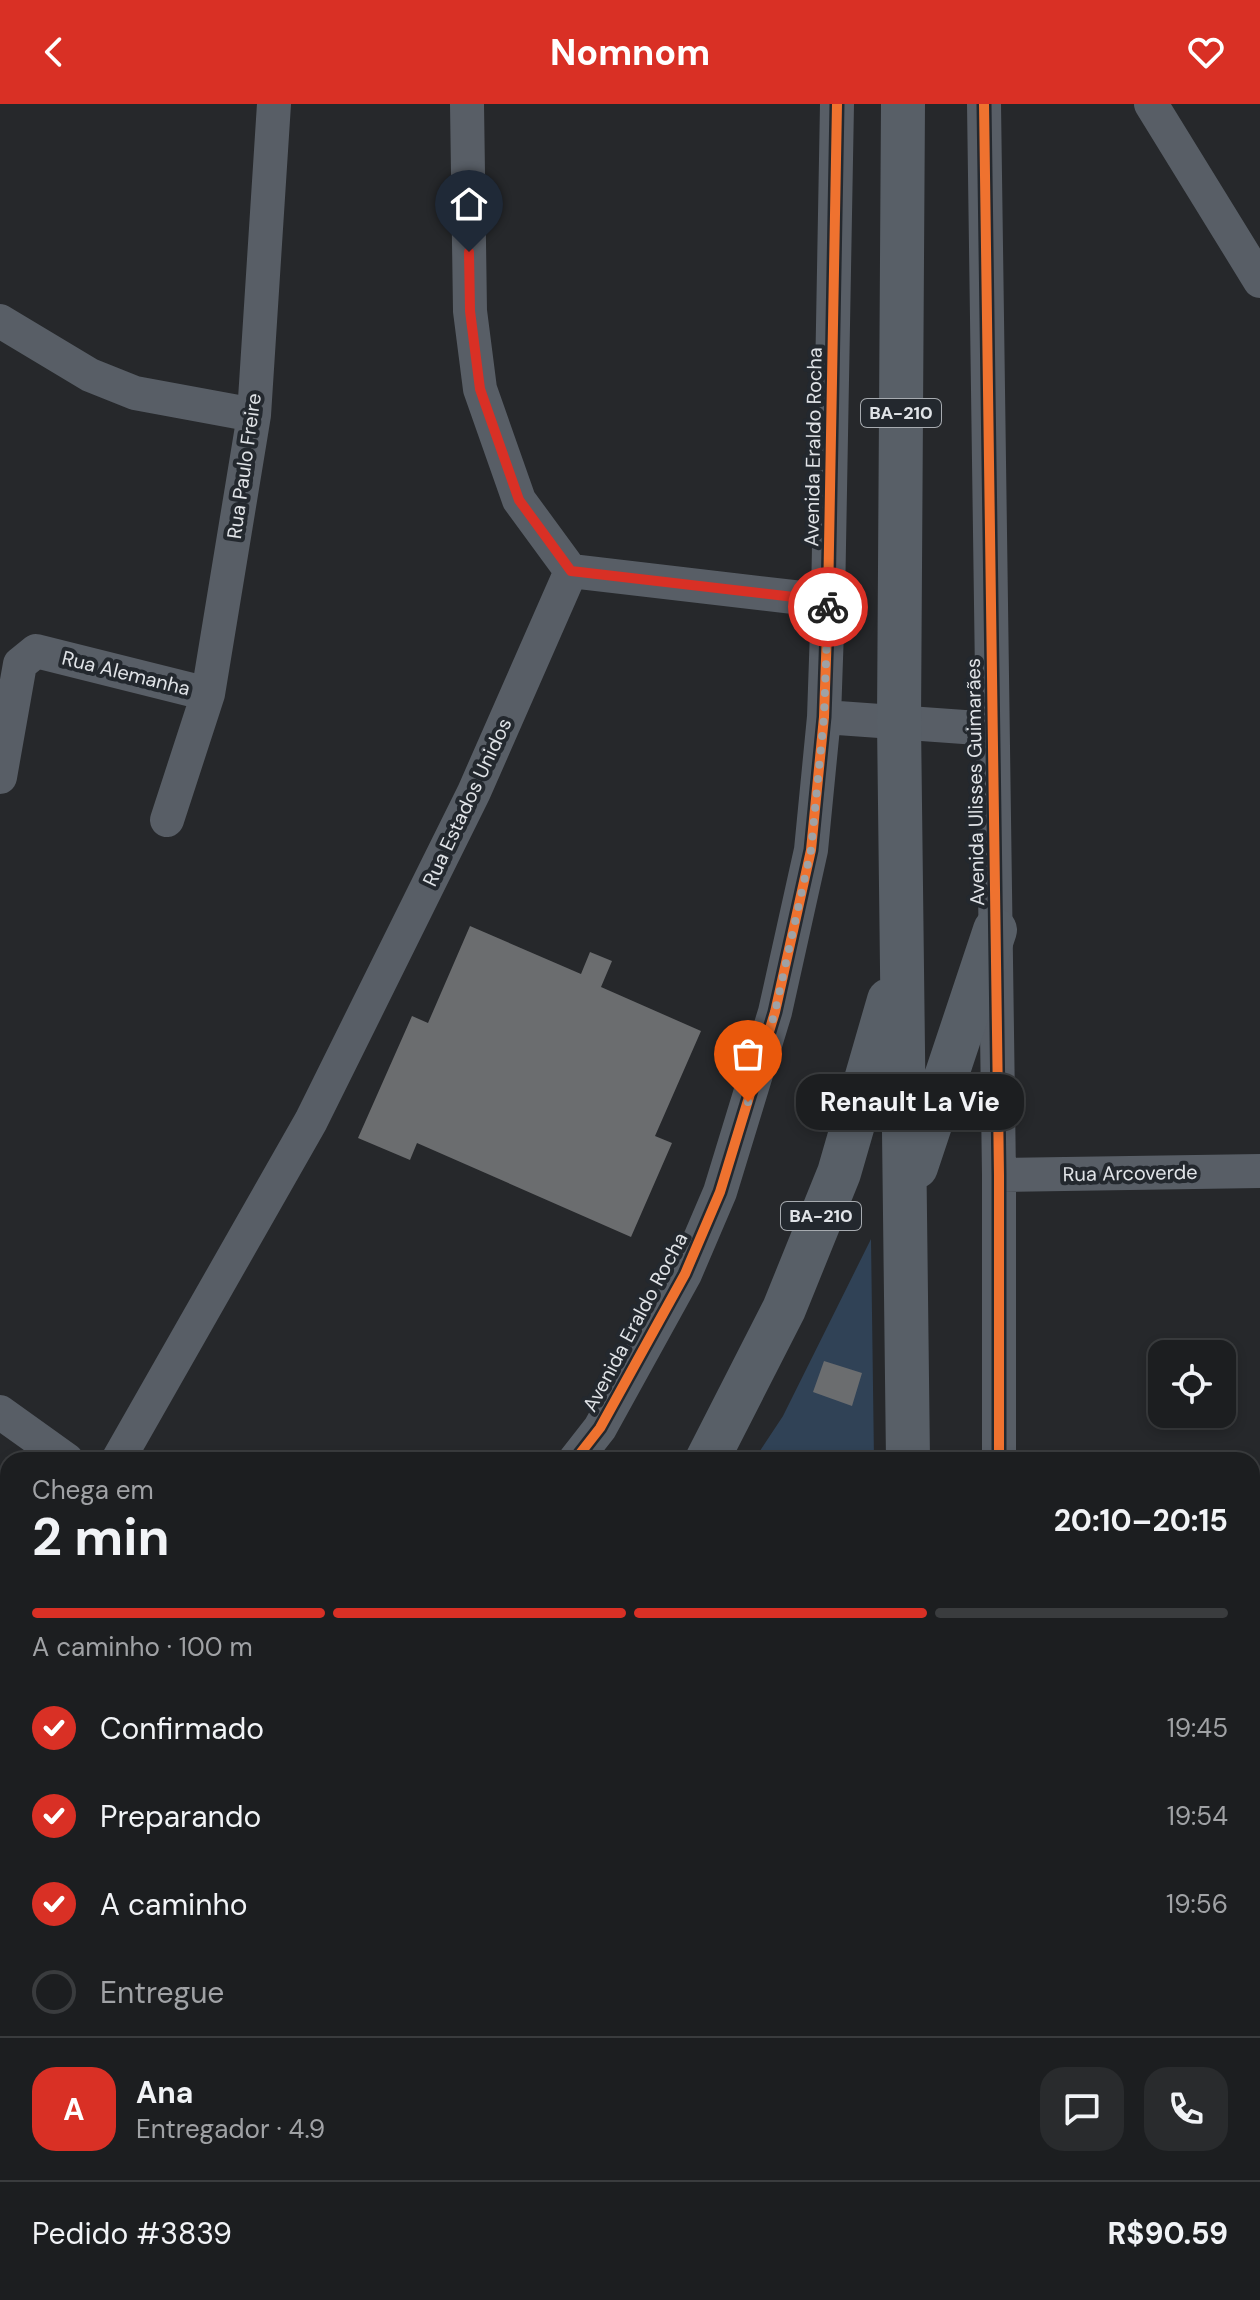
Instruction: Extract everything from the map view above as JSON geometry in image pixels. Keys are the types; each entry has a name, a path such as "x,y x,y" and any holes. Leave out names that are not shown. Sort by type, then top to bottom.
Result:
{"main road":[{"name":"BA-210","path":"903,104 899,722 908,1452"},
{"path":"906,1196 995,930"},
{"name":"BA-210","path":"711,1452 784,1309 839,1173 900,960"}],"street":[{"name":"Rua Paulo Freire","path":"167,820 208,694 254,415 274,104"},
{"path":"467,104 470,311 480,389 519,500 571,571 828,601"},
{"name":"Avenida Eraldo Rocha","path":"581,1452 600,1428 685,1274 720,1192 775,1012 808,865 824,717 837,104"},
{"name":"Avenida Ulisses Guimarães","path":"984,104 999,1175 999,1452"},
{"path":"1151,104 1260,281"},
{"path":"0,321 90,375 135,393 254,415"},
{"name":"Rua Estados Unidos","path":"123,1452 311,1121 474,792 571,571"},
{"name":"Rua Alemanha","path":"0,777 20,664 36,651 208,694"},
{"path":"824,717 992,729"},
{"name":"Rua Arcoverde","path":"999,1175 1260,1171"},
{"path":"0,1412 56,1452"}],"shaded area":[{"path":"871,1239 874,1452 759,1452 783,1416"}],"building":[{"path":"470,926 581,974 590,952 612,961 601,987 701,1031 655,1136 672,1143 631,1237 417,1143 410,1160 358,1138 412,1016 428,1023"},
{"path":"824,1361 862,1373 852,1406 813,1392"}],"cycle path":[{"path":"581,1452 600,1428 685,1274 720,1192 775,1012 811,850 824,717 837,104"},
{"path":"984,104 999,1175 999,1452"}],"way so far":[{"path":"748,1102 775,1012 811,850 824,717 828,607"}],"place":[{"name":"Renault La Vie","path":"748,1102"}],"route":[{"path":"469,252 470,311 480,389 519,500 571,571 828,601 828,607"}]}
